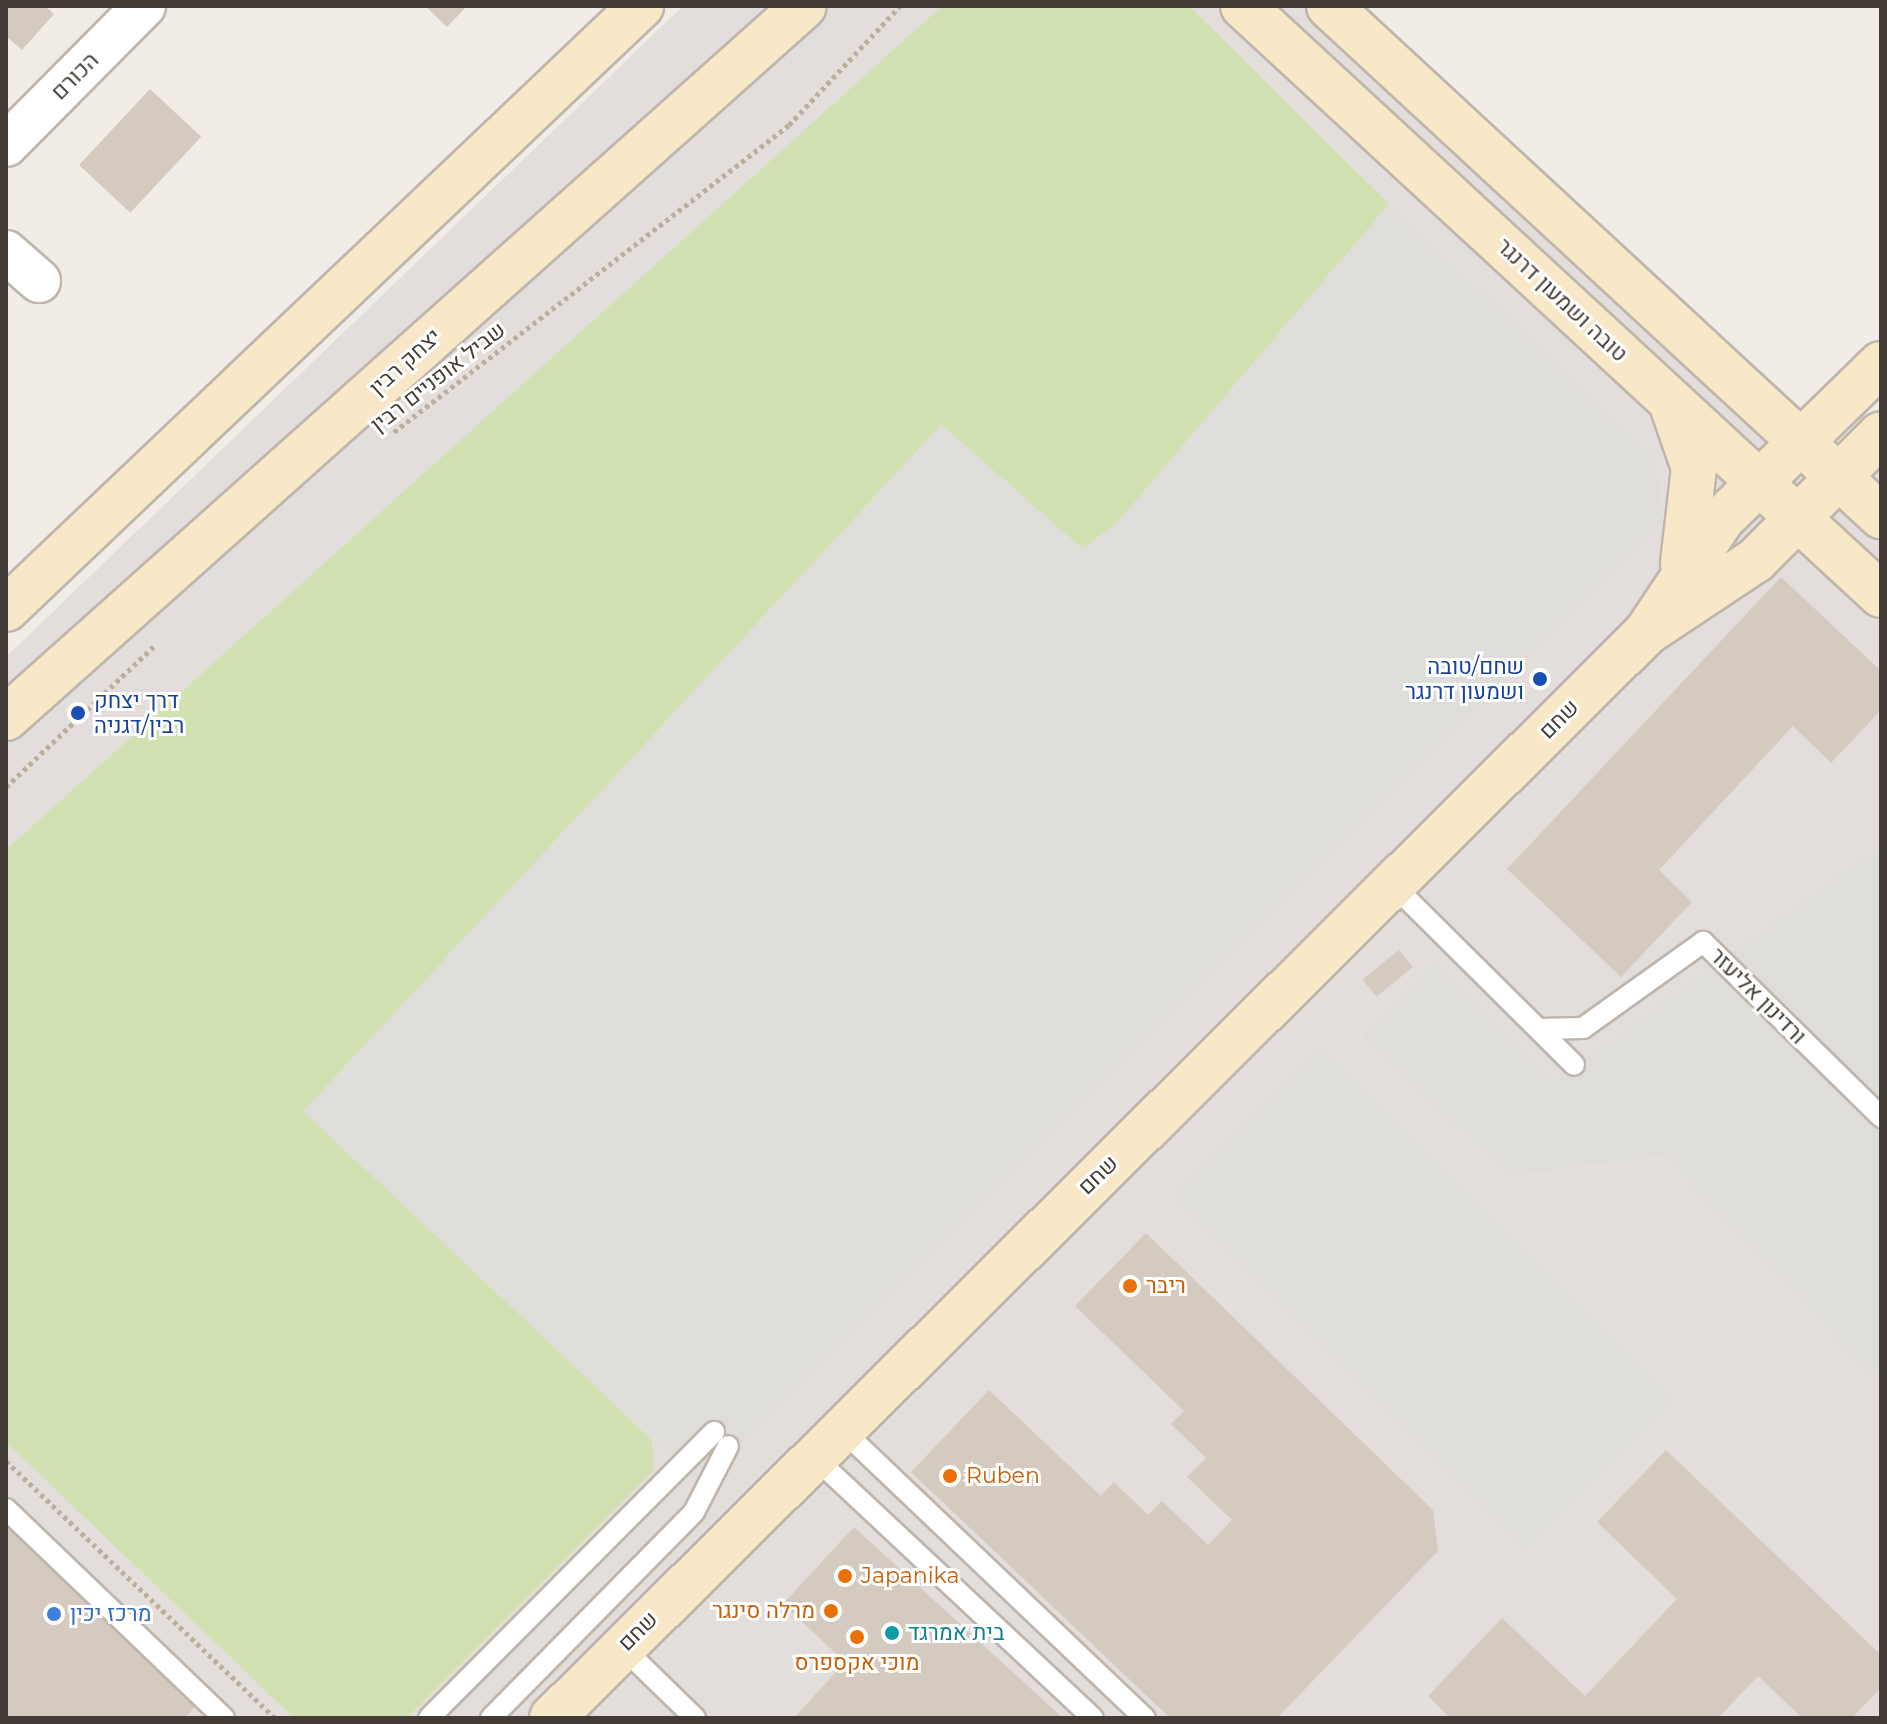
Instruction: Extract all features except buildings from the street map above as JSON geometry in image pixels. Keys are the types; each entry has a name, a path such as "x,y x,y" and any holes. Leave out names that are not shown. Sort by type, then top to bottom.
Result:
{"street":[{"name":"הכורם","path":"6,145 144,6"},
{"path":"6,609 641,6"},
{"name":"יצחק רבין","path":"6,718 804,6"},
{"name":"טובה ושמעון דרנגר","path":"1243,6 1881,595"},
{"path":"1329,6 1881,516"},
{"path":"6,252 39,281"},
{"name":"שחם","path":"1646,633 1680,573 1757,481 1881,364"},
{"path":"1669,399 1695,488 1680,573"},
{"name":"שחם","path":"552,1718 826,1442 1646,633 1721,588 1798,519 1881,434"}],"lane":[{"path":"1393,885 1574,1065"},
{"name":"ורדינון אליעזר","path":"1539,1029 1583,1028 1703,942 1881,1117"},
{"path":"429,1718 721,1439 694,1512 491,1718"},
{"path":"826,1442 1093,1718"},
{"path":"826,1442 1145,1718"},
{"path":"6,1509 224,1718"},
{"path":"622,1647 695,1718"}],"path":[{"name":"שביל אופניים רבין","path":"380,443 789,125 900,6"},
{"path":"6,787 168,633"},
{"path":"6,1461 275,1718"}],"shaded area":[{"path":"683,6 1331,6 1825,471 1881,415 1881,1718 6,1718 6,657"},
{"path":"1389,204 1653,455 1665,519 701,1485 303,1111 942,425 1083,549 1115,525"},
{"path":"1881,845 1881,1367 1873,1377 1663,1155 1509,1176 1363,1037 1435,960 1554,1080"},
{"path":"1323,1046 1677,1400 1527,1550 1173,1196"}],"green space":[{"path":"942,6 1189,6 1389,204 1115,525 1082,549 941,425 304,1111 652,1440 654,1470 407,1718 294,1718 6,1442 6,850"}],"place":[{"name":"שחם/טובה ושמעון דרנגר","path":"1540,679"},
{"name":"דרך יצחק רבין/דגניה","path":"78,713"},
{"name":"ריבר","path":"1130,1286"},
{"name":"Ruben","path":"950,1476"},
{"name":"Japanika","path":"845,1576"},
{"name":"מרלה סינגר","path":"831,1611"},
{"name":"מרכז יכין","path":"54,1614"},
{"name":"בית אמרגד","path":"892,1633"},
{"name":"מוכי אקספרס","path":"857,1637"}]}
